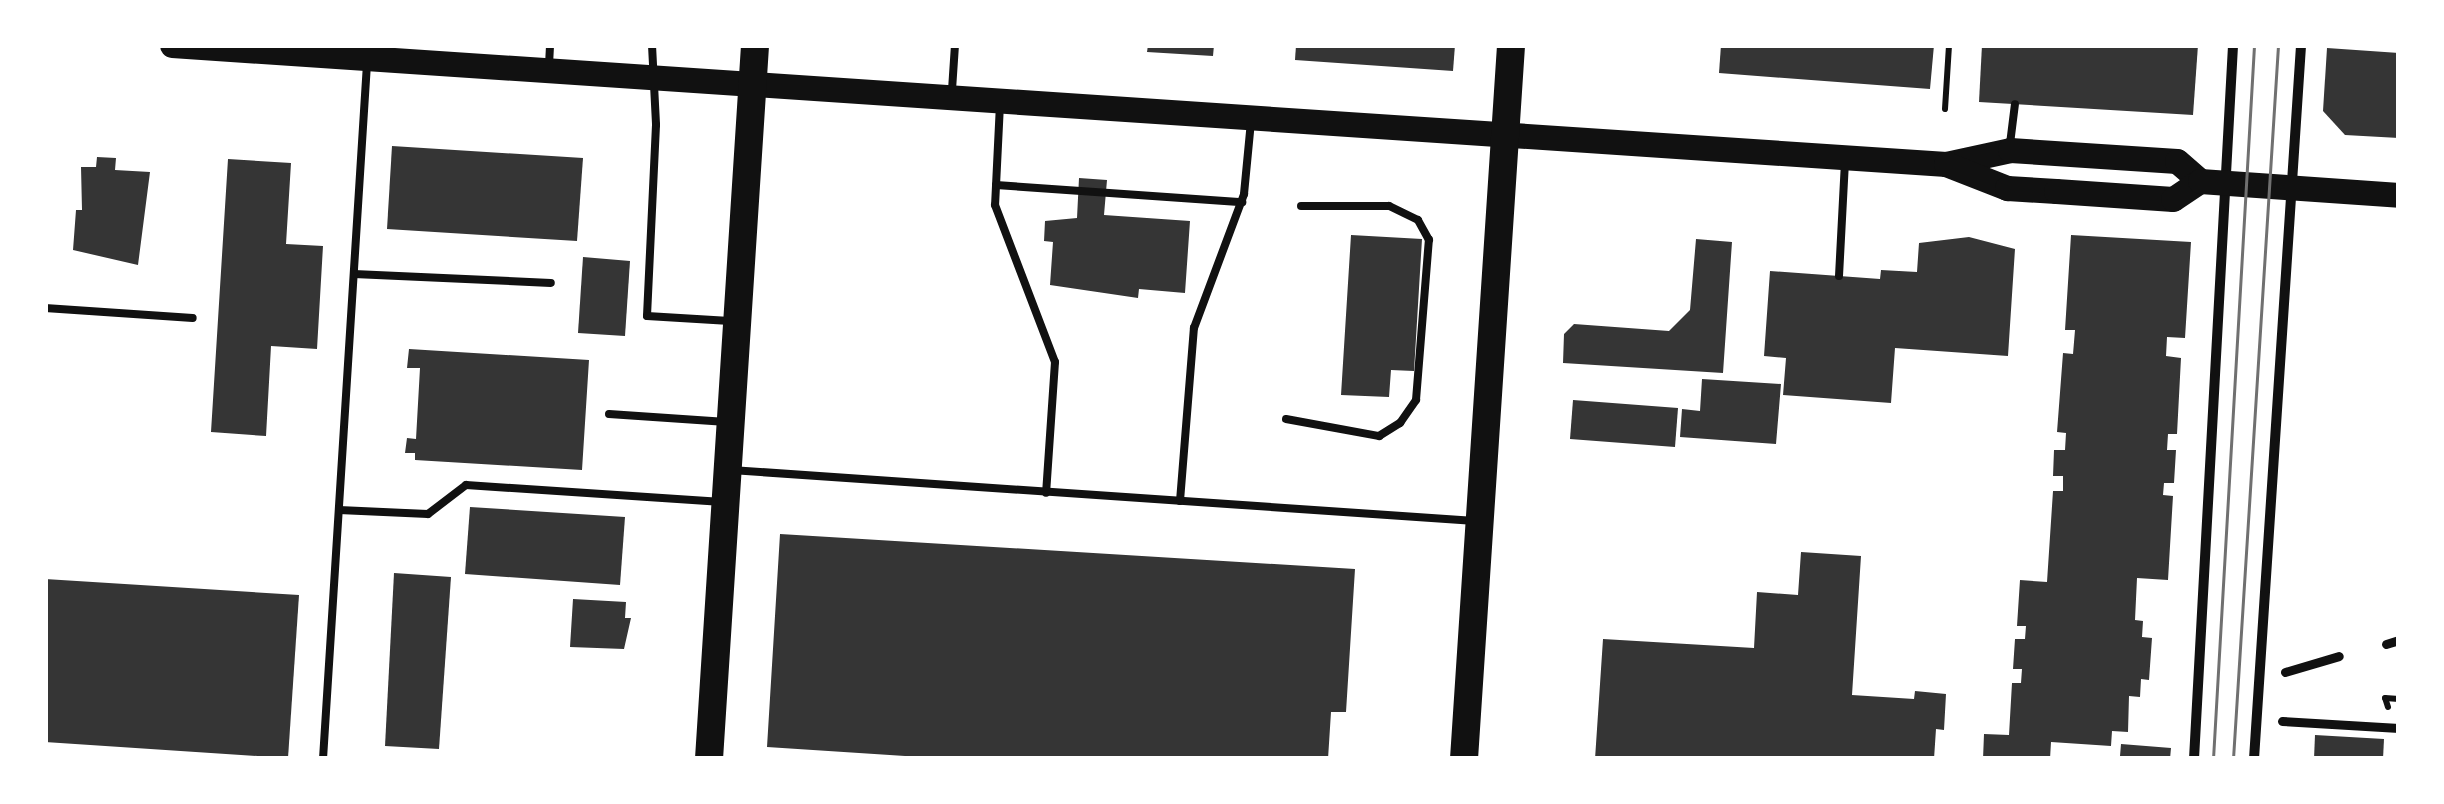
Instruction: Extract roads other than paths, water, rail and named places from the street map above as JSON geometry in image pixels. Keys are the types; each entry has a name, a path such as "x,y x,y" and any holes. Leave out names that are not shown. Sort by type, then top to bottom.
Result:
{"highway":[{"path":"709,759 755,45"},
{"path":"1464,759 1511,45"}],"main road":[{"path":"172,45 549,58 651,78 1946,164 2010,150 2177,160 2212,182"},
{"path":"1946,164 2007,188 2173,198 2212,182 2399,194"}],"street":[{"path":"2194,759 2212,182 2233,45"},
{"path":"2254,759 2301,45"},
{"path":"2386,644 2399,640"},
{"path":"2285,672 2339,656"},
{"path":"2282,721 2399,728"}],"lane":[{"path":"652,45 656,125 646,316 738,322"},
{"path":"952,98 955,45"},
{"path":"323,759 354,274 377,54"},
{"path":"1000,102 995,205 1055,362 1046,493"},
{"path":"2010,150 2016,104"},
{"path":"1180,502 1194,328 1242,202 1252,118"},
{"path":"1839,276 1846,158"},
{"path":"996,185 1242,202"},
{"path":"1286,419 1378,436 1400,423 1416,400 1429,240 1418,220 1390,206 1300,206"},
{"path":"354,274 551,283"},
{"path":"45,308 193,318"},
{"path":"608,414 731,422"},
{"path":"728,470 1480,521"},
{"path":"339,510 428,514 466,486 726,502"}],"tram line":[{"path":"2213,759 2254,45"},
{"path":"2233,759 2278,45"}]}
